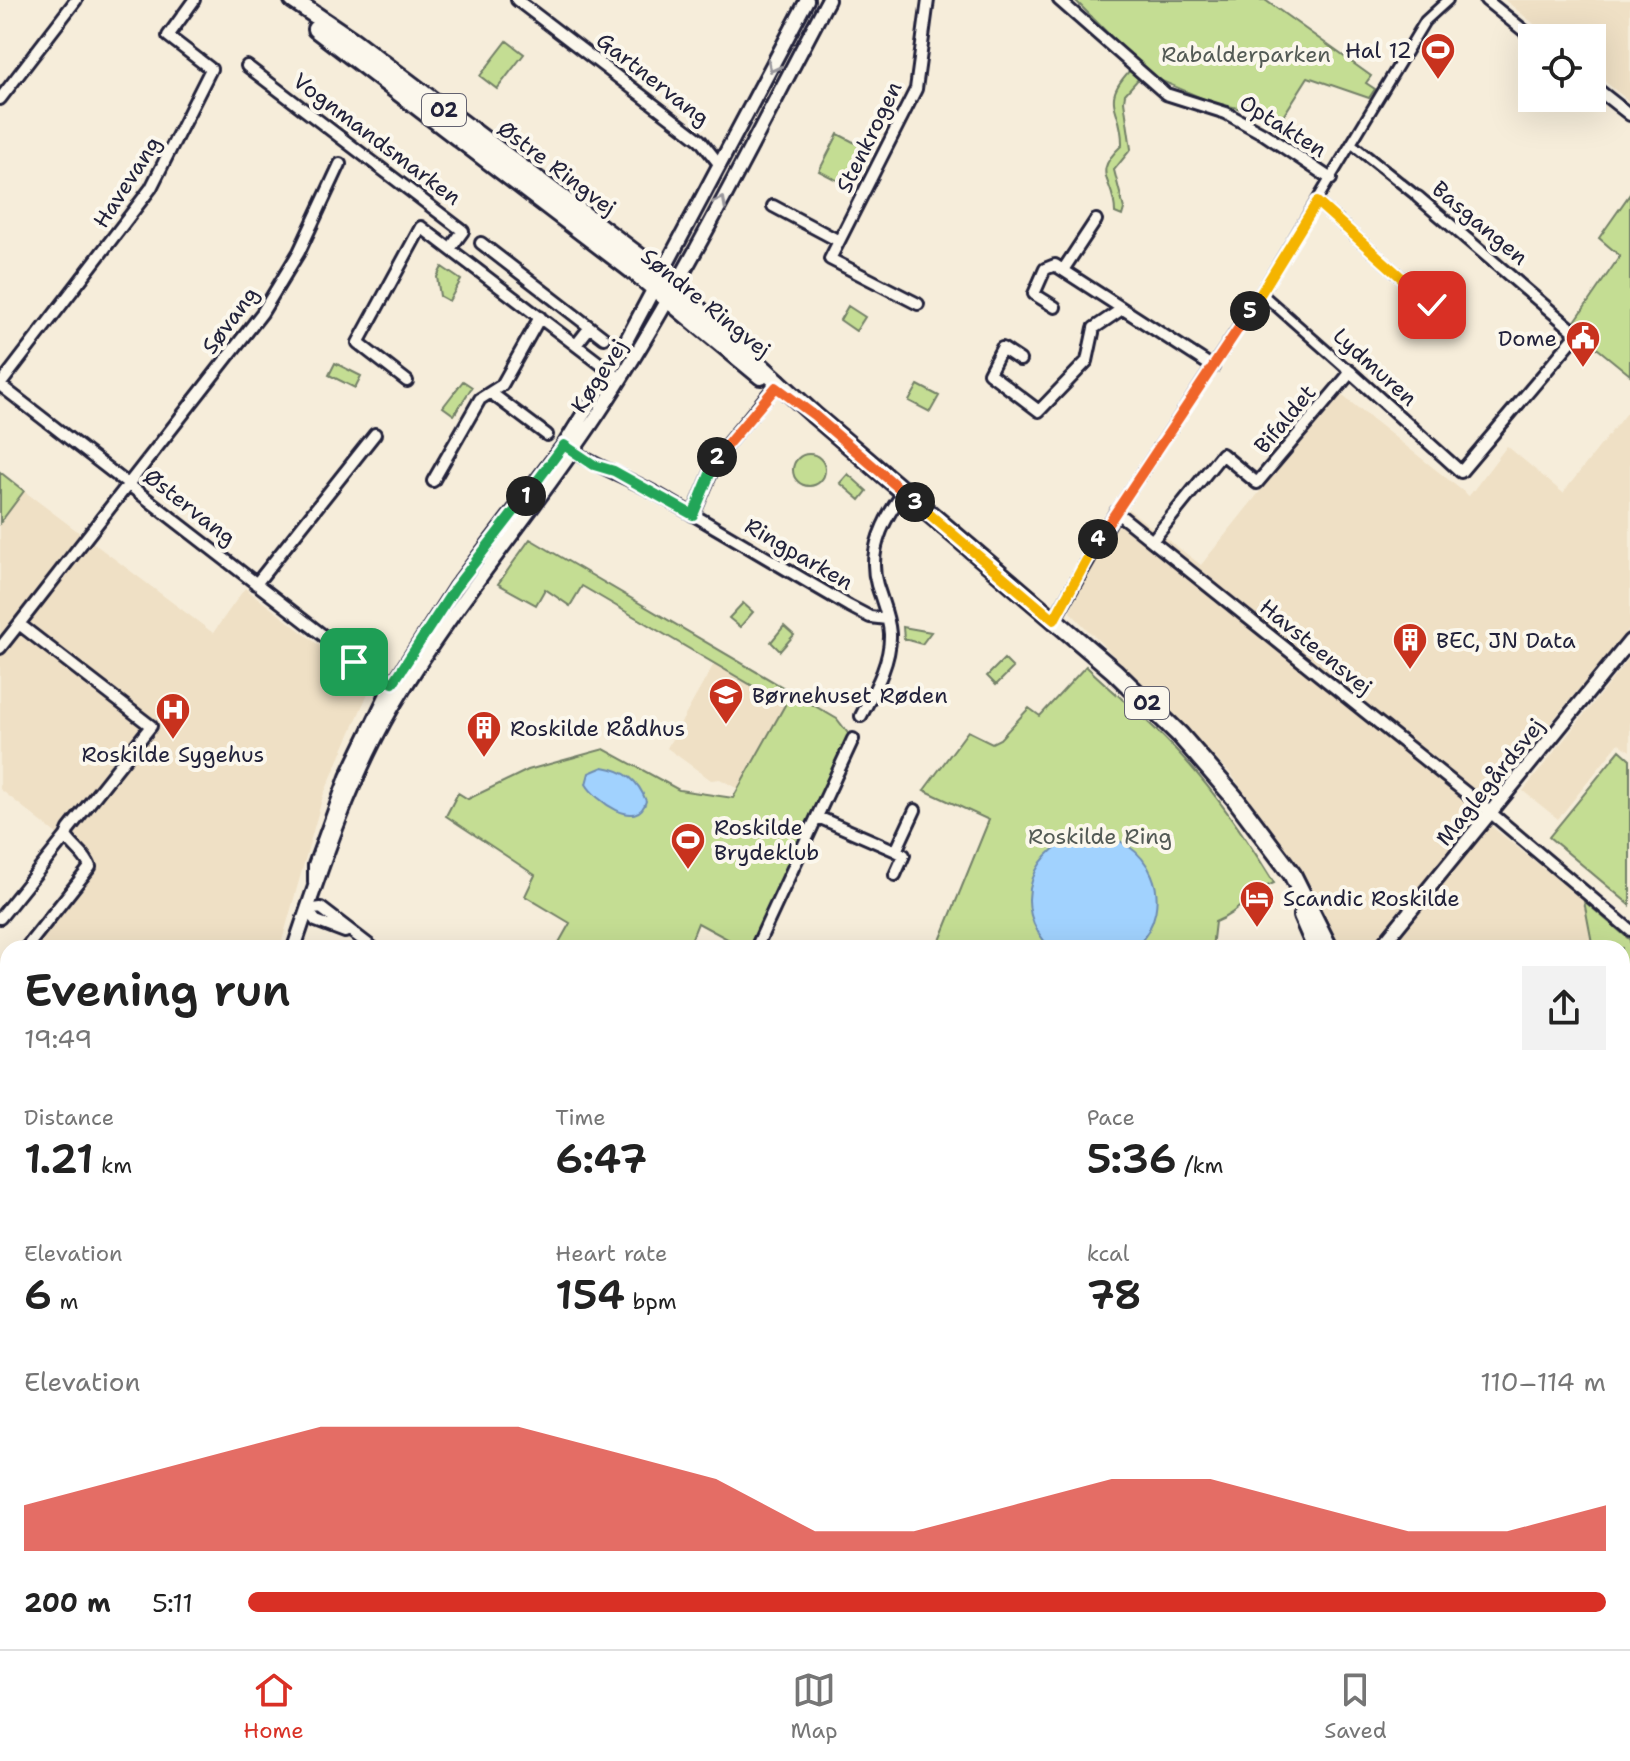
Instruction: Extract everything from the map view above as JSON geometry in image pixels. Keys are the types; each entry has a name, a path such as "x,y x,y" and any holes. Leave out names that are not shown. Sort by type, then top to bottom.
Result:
{"main road":[{"name":"Østre Ringvej","path":"279,0 571,223"},
{"name":"Østre Ringvej","path":"293,0 352,40 672,294"},
{"name":"Søndre Ringvej","path":"571,223 658,282"},
{"name":"Søndre Ringvej","path":"672,294 1054,620 1187,742 1234,797 1275,856 1292,874 1325,940"},
{"name":"Søndre Ringvej","path":"1275,856 1312,940"}],"street":[{"path":"0,99 76,0"},
{"name":"Havevang","path":"0,385 128,222 174,148 211,69 168,36 194,0"},
{"name":"Gartnervang","path":"517,0 700,140 720,165"},
{"name":"Køgevej","path":"616,375 658,282 807,0"},
{"name":"Køgevej","path":"297,940 315,885 396,691 569,448 672,294 828,0"},
{"name":"Stenkrogen","path":"839,241 918,84 928,0"},
{"name":"Optakten","path":"1059,0 1166,94 1226,113 1264,134 1331,179"},
{"path":"1054,620 1116,512 1261,293 1425,21 1448,0"},
{"path":"1486,0 1518,26"},
{"name":"Vognmandsmarken","path":"247,66 463,231 450,249"},
{"path":"1606,96 1630,115"},
{"name":"Basgangen","path":"1352,144 1494,258 1573,330 1574,338 1461,472"},
{"name":"Søvang","path":"0,648 282,284 340,164"},
{"path":"1317,202 1432,305 1411,329"},
{"path":"773,206 839,241 830,259 918,304"},
{"path":"1063,270 1096,220"},
{"name":"Vognmandsmarken","path":"407,381 358,343 421,227 616,375"},
{"path":"481,243 604,338"},
{"path":"1055,307 1034,294 1045,269 1055,265 1213,367"},
{"name":"Lydmuren","path":"1261,293 1461,472"},
{"path":"1020,360 1002,348 989,373 1039,411 1087,361 1094,328 1122,309"},
{"path":"433,481 480,399 502,385 540,317"},
{"path":"576,345 590,327"},
{"name":"Bifaldet","path":"1152,541 1222,454 1257,483 1349,370"},
{"path":"693,515 719,454 778,384"},
{"name":"Østervang","path":"0,385 354,662 396,691"},
{"path":"491,393 547,435"},
{"path":"256,584 375,434"},
{"name":"Ringparken","path":"569,448 693,515 849,606 870,617 887,619"},
{"name":"Ringparken","path":"861,716 886,663 890,632 876,581 877,543 904,492"},
{"name":"Havsteensvej","path":"1116,512 1491,813 1630,930"},
{"path":"0,918 151,726 19,624"},
{"name":"Maglegårdsvej","path":"1387,940 1630,641"},
{"path":"760,940 853,739"},
{"path":"896,851 915,810"},
{"path":"818,817 904,855 895,875"},
{"path":"32,940 90,867 66,836"},
{"path":"307,910 316,921 360,940"}],"shaded area":[{"path":"1505,0 1630,0 1630,102 1606,82 1606,24 1534,24"},
{"path":"1339,393 1469,496 1507,446 1563,493 1630,408 1630,628 1475,813 1584,901 1591,940 1337,940 1307,879 1231,774 1070,612 1093,560 1128,509 1201,565"},
{"name":"Roskilde Sygehus","path":"24,491 213,633 245,588 333,656 368,693 323,796 282,940 27,940 81,871 82,854 0,789 0,523"},
{"path":"1630,657 1630,751 1619,743 1558,819 1523,791"},
{"name":"Børnehuset Røden","path":"715,662 786,704 738,789 720,779 711,780 667,748"}],"green space":[{"name":"Rabalderparken","path":"1075,0 1265,0 1371,76 1366,83 1375,89 1369,98 1308,77 1282,118 1211,102 1150,76"},
{"path":"507,41 524,54 497,89 480,76"},
{"path":"1133,67 1141,76 1125,94 1124,101 1131,149 1114,170 1124,209 1122,216 1115,213 1105,171 1112,155 1122,145 1114,105 1116,89"},
{"path":"838,134 867,149 848,186 819,171"},
{"path":"1630,194 1630,375 1571,327 1620,256 1599,238"},
{"path":"442,267 461,280 449,301 440,296 437,277"},
{"path":"848,306 865,317 856,331 840,320"},
{"path":"335,363 361,376 355,388 329,375"},
{"path":"463,381 472,387 454,415 443,407"},
{"path":"918,385 939,396 930,412 909,401"},
{"path":"809,454 820,459 825,470 820,481 809,486 798,481 793,470 798,459"},
{"path":"0,472 24,491 0,523"},
{"path":"848,474 867,491 860,500 840,483"},
{"path":"530,539 837,719 850,736 755,940 729,940 698,923 691,940 560,940 570,923 525,896 535,875 446,816 458,793 468,799 528,770 604,749 679,790 733,798 785,705 582,586 570,606 545,589 536,605 498,584"},
{"path":"743,603 753,612 740,627 729,618"},
{"path":"784,626 794,635 780,651 771,642"},
{"path":"903,627 931,632 922,644 904,639"},
{"path":"1004,659 1013,668 996,685 987,676"},
{"name":"Roskilde Ring","path":"1086,666 1186,760 1233,820 1274,883 1215,922 1213,940 940,940 989,820 924,790 968,731 992,743 1000,739 1029,708 1040,716"},
{"path":"1620,750 1630,759 1630,905 1549,837"},
{"path":"1584,901 1630,940 1591,940"}],"water":[{"path":"603,767 625,774 635,782 646,801 641,810 635,814 616,810 591,791 586,784 589,773"},
{"path":"1089,834 1110,837 1128,846 1142,859 1152,875 1156,893 1155,912 1141,940 1044,940 1038,932 1031,914 1029,896 1032,879 1053,850 1069,840"}],"place":[{"name":"Hal 12","path":"1438,81"},
{"name":"Dome","path":"1583,369"},
{"name":"BEC, JN Data","path":"1410,671"},
{"name":"Børnehuset Røden","path":"726,726"},
{"name":"Roskilde Sygehus","path":"173,741"},
{"name":"Roskilde Rådhus","path":"484,759"},
{"name":"Roskilde Brydeklub","path":"688,871"},
{"name":"Scandic Roskilde","path":"1257,929"}],"route":[{"path":"354,662 374,670 393,683 455,588 564,445 594,465 614,471 693,515 707,476 719,454 776,387 814,415 1054,620 1098,538 1213,367 1317,202 1432,305"}]}
